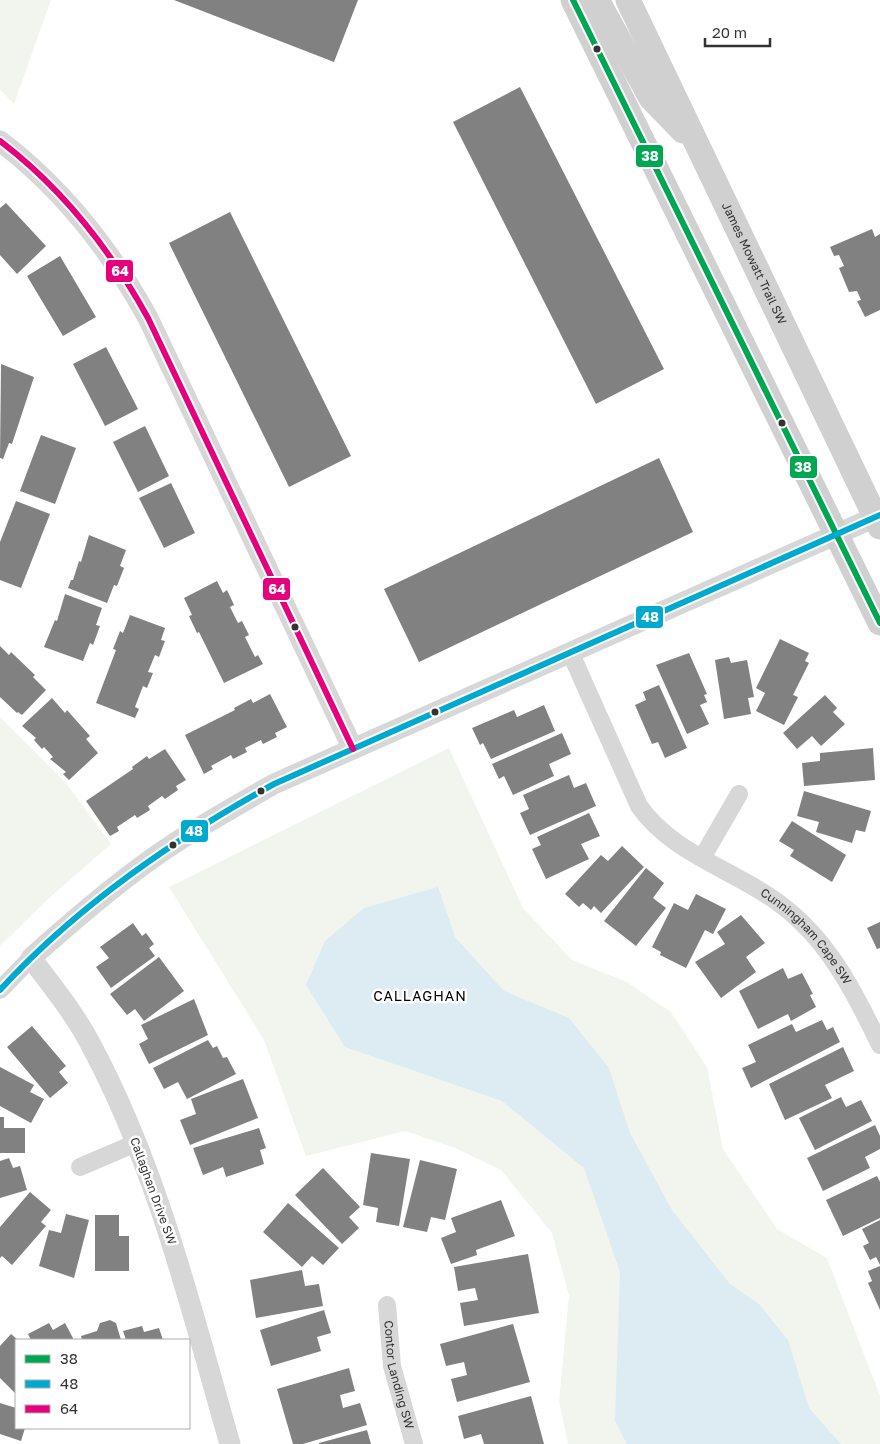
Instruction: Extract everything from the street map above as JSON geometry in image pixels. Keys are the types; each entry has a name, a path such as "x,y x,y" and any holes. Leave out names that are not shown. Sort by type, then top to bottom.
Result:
{"main road":[{"path":"573,0 838,534 880,623"},
{"path":"597,0 651,98 698,148"},
{"name":"James Mowatt Trail SW","path":"628,0 879,520"}],"street":[{"path":"0,140 48,181 81,217 127,280 148,318 354,748"},
{"path":"0,990 31,958 113,888 185,836 274,784 571,654 838,534 879,520"},
{"name":"Cunningham Cape SW","path":"571,654 639,806 661,832 778,902 820,941 848,982 880,1045"},
{"path":"702,858 739,794"},
{"name":"Callaghan Drive SW","path":"31,958 91,1044 111,1084 136,1143 168,1229 230,1444"},
{"path":"80,1167 136,1143"},
{"name":"Contor Landing SW","path":"387,1305 392,1366 414,1444"},
{"path":"225,1444 230,1444"}],"shaded area":[{"path":"0,0 51,0 14,104 0,90"},
{"path":"0,717 66,783 111,844 48,899 0,946"},
{"path":"449,748 523,908 572,960 627,982 671,1012 707,1067 723,1149 777,1229 827,1258 880,1396 880,1444 568,1444 559,1401 569,1296 552,1233 501,1170 455,1148 405,1131 306,1156 264,1040 169,887"},
{"path":"438,887 455,937 504,991 569,1018 609,1068 630,1133 672,1210 730,1284 759,1304 788,1340 809,1408 841,1444 627,1444 615,1421 620,1272 584,1168 502,1101 345,1047 306,985 325,941 364,908"}],"building":[{"path":"174,0 358,0 334,62"},
{"path":"520,87 664,369 596,404 453,122"},
{"path":"6,203 46,246 17,274 0,255 0,208"},
{"path":"230,212 351,456 289,487 169,243"},
{"path":"872,229 875,237 880,234 880,310 865,317 857,301 861,300 857,291 849,292 839,268 844,266 839,255 834,256 830,247"},
{"path":"60,256 96,317 63,336 27,276"},
{"path":"106,347 138,409 105,426 73,364"},
{"path":"1,364 34,377 12,444 9,443 3,459 0,458"},
{"path":"145,426 169,476 138,492 113,442"},
{"path":"41,435 76,448 55,504 20,491"},
{"path":"659,458 693,532 419,662 384,589"},
{"path":"171,483 195,533 164,548 139,498"},
{"path":"16,501 50,514 21,588 0,580 0,542"},
{"path":"89,535 126,550 120,566 124,568 117,586 114,585 107,603 68,588 71,580 73,580 79,561 81,562"},
{"path":"217,581 223,593 227,590 234,605 230,607 238,623 242,621 249,635 245,637 255,657 258,655 263,664 224,683 189,616 192,615 184,598"},
{"path":"65,594 102,608 96,625 100,626 93,645 90,643 83,661 44,647 55,620 57,621"},
{"path":"130,615 165,628 161,640 165,641 159,657 155,655 148,672 153,673 147,688 143,686 135,707 139,709 135,718 96,703 116,650 113,649 120,631 123,633"},
{"path":"780,639 809,653 805,661 809,663 793,695 798,697 784,725 756,711 765,693 756,688"},
{"path":"0,646 9,655 11,652 35,675 33,677 46,690 22,715 17,713 0,697"},
{"path":"689,653 707,694 704,695 707,702 700,705 709,724 687,734 656,665"},
{"path":"729,657 731,663 747,660 754,697 748,698 751,714 724,719 715,660"},
{"path":"659,685 687,748 665,758 658,742 652,744 635,705 646,700 643,692"},
{"path":"270,694 287,727 275,733 277,737 263,744 261,740 245,748 247,752 233,759 231,755 211,766 213,769 204,774 185,735 235,710 234,708 251,699 253,703"},
{"path":"825,695 837,708 833,712 845,724 821,746 812,736 797,749 783,733"},
{"path":"52,698 65,713 67,710 90,736 86,739 98,753 69,780 63,774 66,772 50,759 53,757 44,747 42,749 34,740 36,738 22,726"},
{"path":"544,705 555,731 491,759 483,743 480,745 472,728 514,710 517,717"},
{"path":"562,733 571,754 549,764 554,776 513,795 504,776 499,779 492,764"},
{"path":"873,748 875,780 804,786 802,763 820,761 820,753"},
{"path":"165,749 186,780 176,786 178,790 165,799 162,796 148,806 150,810 137,818 135,815 117,827 119,831 110,836 86,801 133,769 132,767 147,756 149,759"},
{"path":"569,775 574,788 586,783 596,806 530,835 520,813 529,809 523,795"},
{"path":"804,791 871,811 865,832 856,830 852,843 816,832 819,822 797,816"},
{"path":"589,813 600,836 581,844 589,859 546,879 532,849 541,845 537,837"},
{"path":"792,821 846,855 832,882 790,856 794,850 779,841"},
{"path":"622,846 644,867 601,913 594,906 591,910 583,903 579,907 565,894 601,855 608,861"},
{"path":"646,868 664,883 653,898 666,908 636,946 604,921"},
{"path":"696,894 726,909 713,934 705,930 686,968 660,955 661,952 652,947 674,903 688,910"},
{"path":"741,915 765,943 746,957 756,972 721,998 695,962 725,944 717,932"},
{"path":"880,922 880,948 877,949 867,928"},
{"path":"133,923 142,936 146,933 154,944 149,948 155,956 111,988 96,967 109,958 100,947"},
{"path":"159,957 184,991 144,1021 135,1009 127,1015 110,994"},
{"path":"783,968 788,979 802,973 813,994 810,995 816,1007 791,1021 788,1014 758,1029 739,991"},
{"path":"194,999 208,1035 149,1064 139,1044 148,1039 141,1025"},
{"path":"822,1020 827,1030 833,1027 840,1042 751,1088 742,1068 756,1062 748,1045 792,1024 796,1032"},
{"path":"32,1026 66,1066 59,1072 68,1083 50,1098 7,1047"},
{"path":"208,1040 213,1048 217,1046 223,1058 227,1057 236,1074 187,1099 178,1082 164,1089 153,1068"},
{"path":"843,1047 854,1071 825,1085 832,1098 785,1120 769,1084"},
{"path":"0,1067 34,1085 30,1092 44,1099 31,1123 0,1106"},
{"path":"243,1079 258,1118 190,1145 180,1120 196,1114 191,1099"},
{"path":"841,1097 846,1107 861,1100 872,1121 815,1150 799,1118"},
{"path":"0,1117 4,1117 4,1128 25,1128 25,1153 0,1153"},
{"path":"875,1125 880,1136 880,1149 865,1157 870,1168 823,1191 807,1158"},
{"path":"259,1128 266,1148 260,1150 264,1164 226,1177 223,1167 203,1175 193,1148"},
{"path":"371,1153 410,1159 399,1226 376,1222 378,1208 363,1205"},
{"path":"9,1158 13,1168 20,1166 27,1190 0,1198 0,1161"},
{"path":"420,1160 457,1169 445,1220 431,1217 427,1232 403,1227"},
{"path":"323,1168 360,1207 349,1217 359,1228 342,1244 295,1195"},
{"path":"877,1176 880,1182 880,1218 843,1236 826,1200"},
{"path":"30,1192 51,1210 41,1222 46,1226 12,1265 2,1256 0,1258 0,1227"},
{"path":"501,1200 515,1236 476,1250 477,1255 451,1264 441,1238 456,1232 451,1218"},
{"path":"288,1203 339,1248 323,1265 312,1256 302,1267 263,1232"},
{"path":"66,1214 89,1220 74,1278 39,1266 49,1230 61,1233"},
{"path":"95,1215 119,1215 119,1236 129,1236 129,1271 95,1271"},
{"path":"880,1220 880,1265 876,1257 870,1260 863,1246 869,1243 862,1229"},
{"path":"528,1254 539,1313 464,1326 460,1303 478,1300 475,1288 458,1291 454,1267"},
{"path":"880,1266 880,1310 868,1283 872,1281 868,1271"},
{"path":"302,1270 305,1286 319,1284 323,1306 256,1318 250,1280"},
{"path":"324,1310 331,1333 317,1337 321,1351 271,1366 260,1330"},
{"path":"110,1320 116,1323 121,1339 82,1339 81,1336 97,1331 100,1323"},
{"path":"49,1323 53,1330 65,1323 73,1339 30,1339 28,1334"},
{"path":"513,1324 530,1382 457,1402 451,1379 467,1375 464,1362 446,1366 440,1344"},
{"path":"142,1326 144,1332 159,1328 163,1339 126,1339 123,1331"},
{"path":"11,1334 17,1339 15,1339 15,1393 0,1378 0,1346"},
{"path":"349,1368 355,1391 340,1395 343,1408 360,1403 367,1425 303,1444 293,1444 277,1389"},
{"path":"531,1396 544,1444 484,1444 481,1434 464,1439 458,1416"},
{"path":"0,1403 15,1408 15,1429 25,1429 21,1441 0,1434"},
{"path":"367,1430 371,1444 319,1444 319,1443"}],"transit line":[{"name":"38","path":"573,0 880,623"},
{"name":"64","path":"0,141 44,179 83,222 118,268 148,318 353,749"},
{"name":"48","path":"0,990 62,930 129,876 200,827 274,784 880,515"}],"district":[{"name":"CALLAGHAN","path":"420,996"}]}
